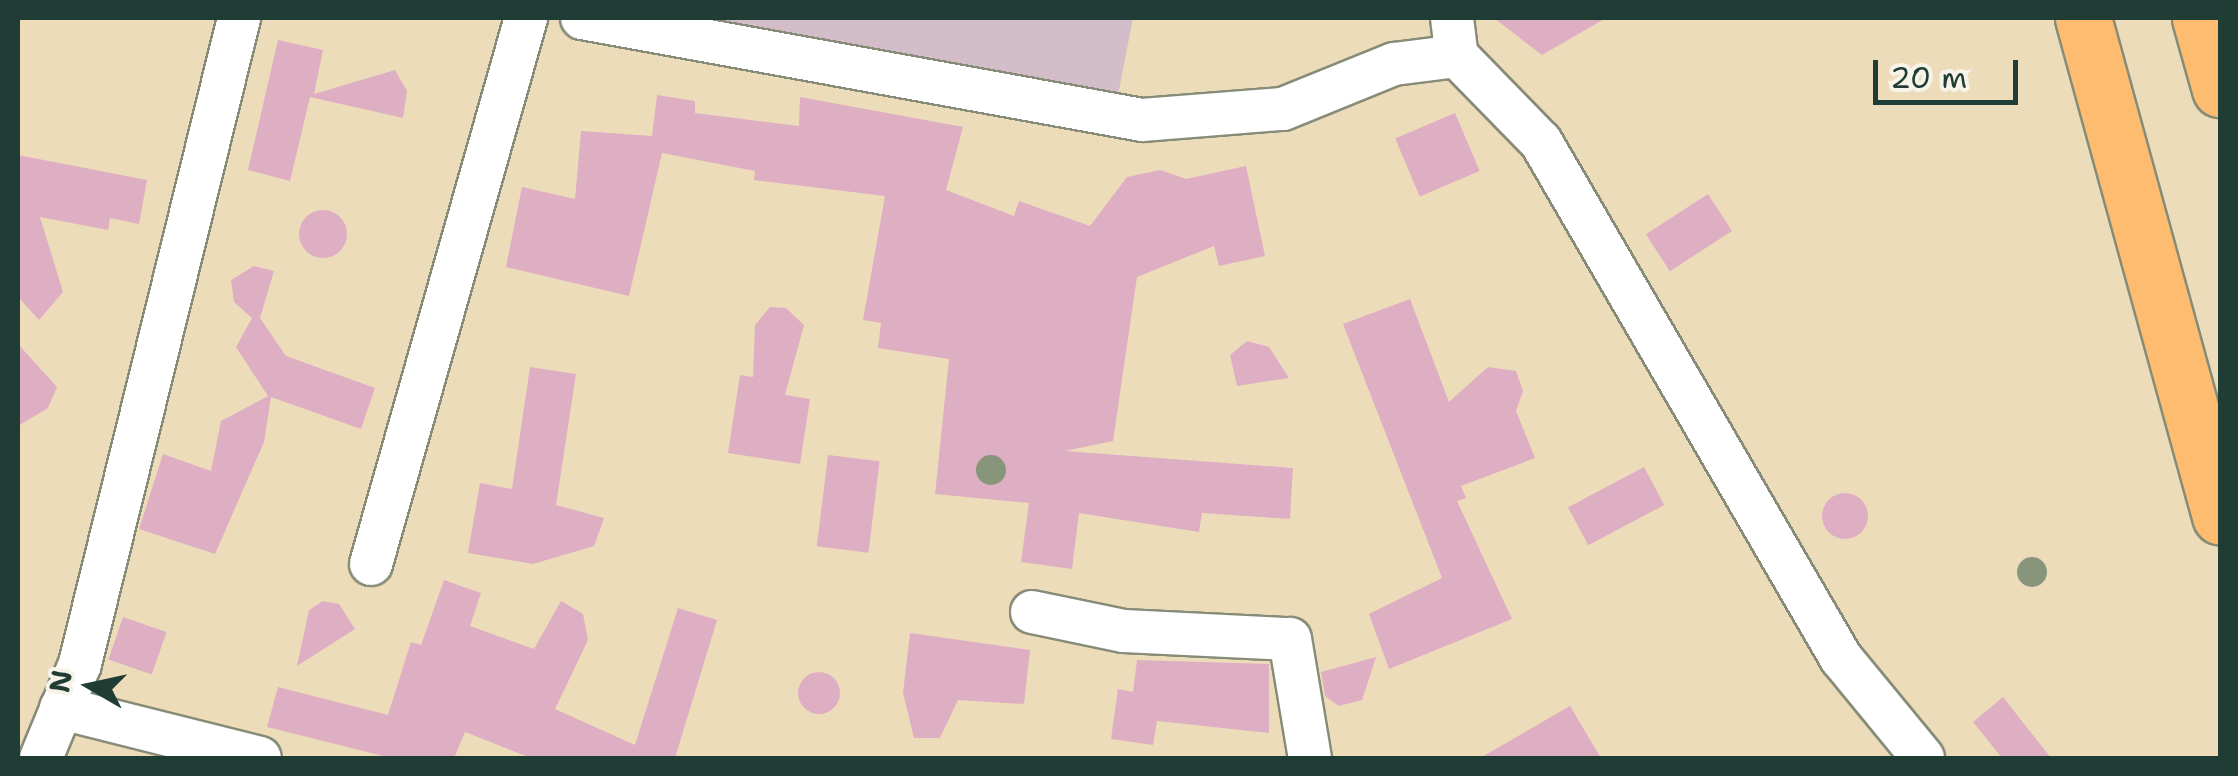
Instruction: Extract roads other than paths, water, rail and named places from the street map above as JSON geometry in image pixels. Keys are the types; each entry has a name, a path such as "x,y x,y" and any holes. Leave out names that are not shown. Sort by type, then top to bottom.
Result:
{"main road":[{"path":"2083,18 2220,516"},
{"path":"2200,18 2220,89"}],"street":[{"path":"40,758 80,664 238,18"},
{"path":"371,564 526,18"},
{"path":"582,18 1142,120 1283,109 1454,37 1542,142 1841,658 1924,758"},
{"path":"1032,612 1124,631 1290,639 1310,758"},
{"path":"61,708 260,758"}]}
